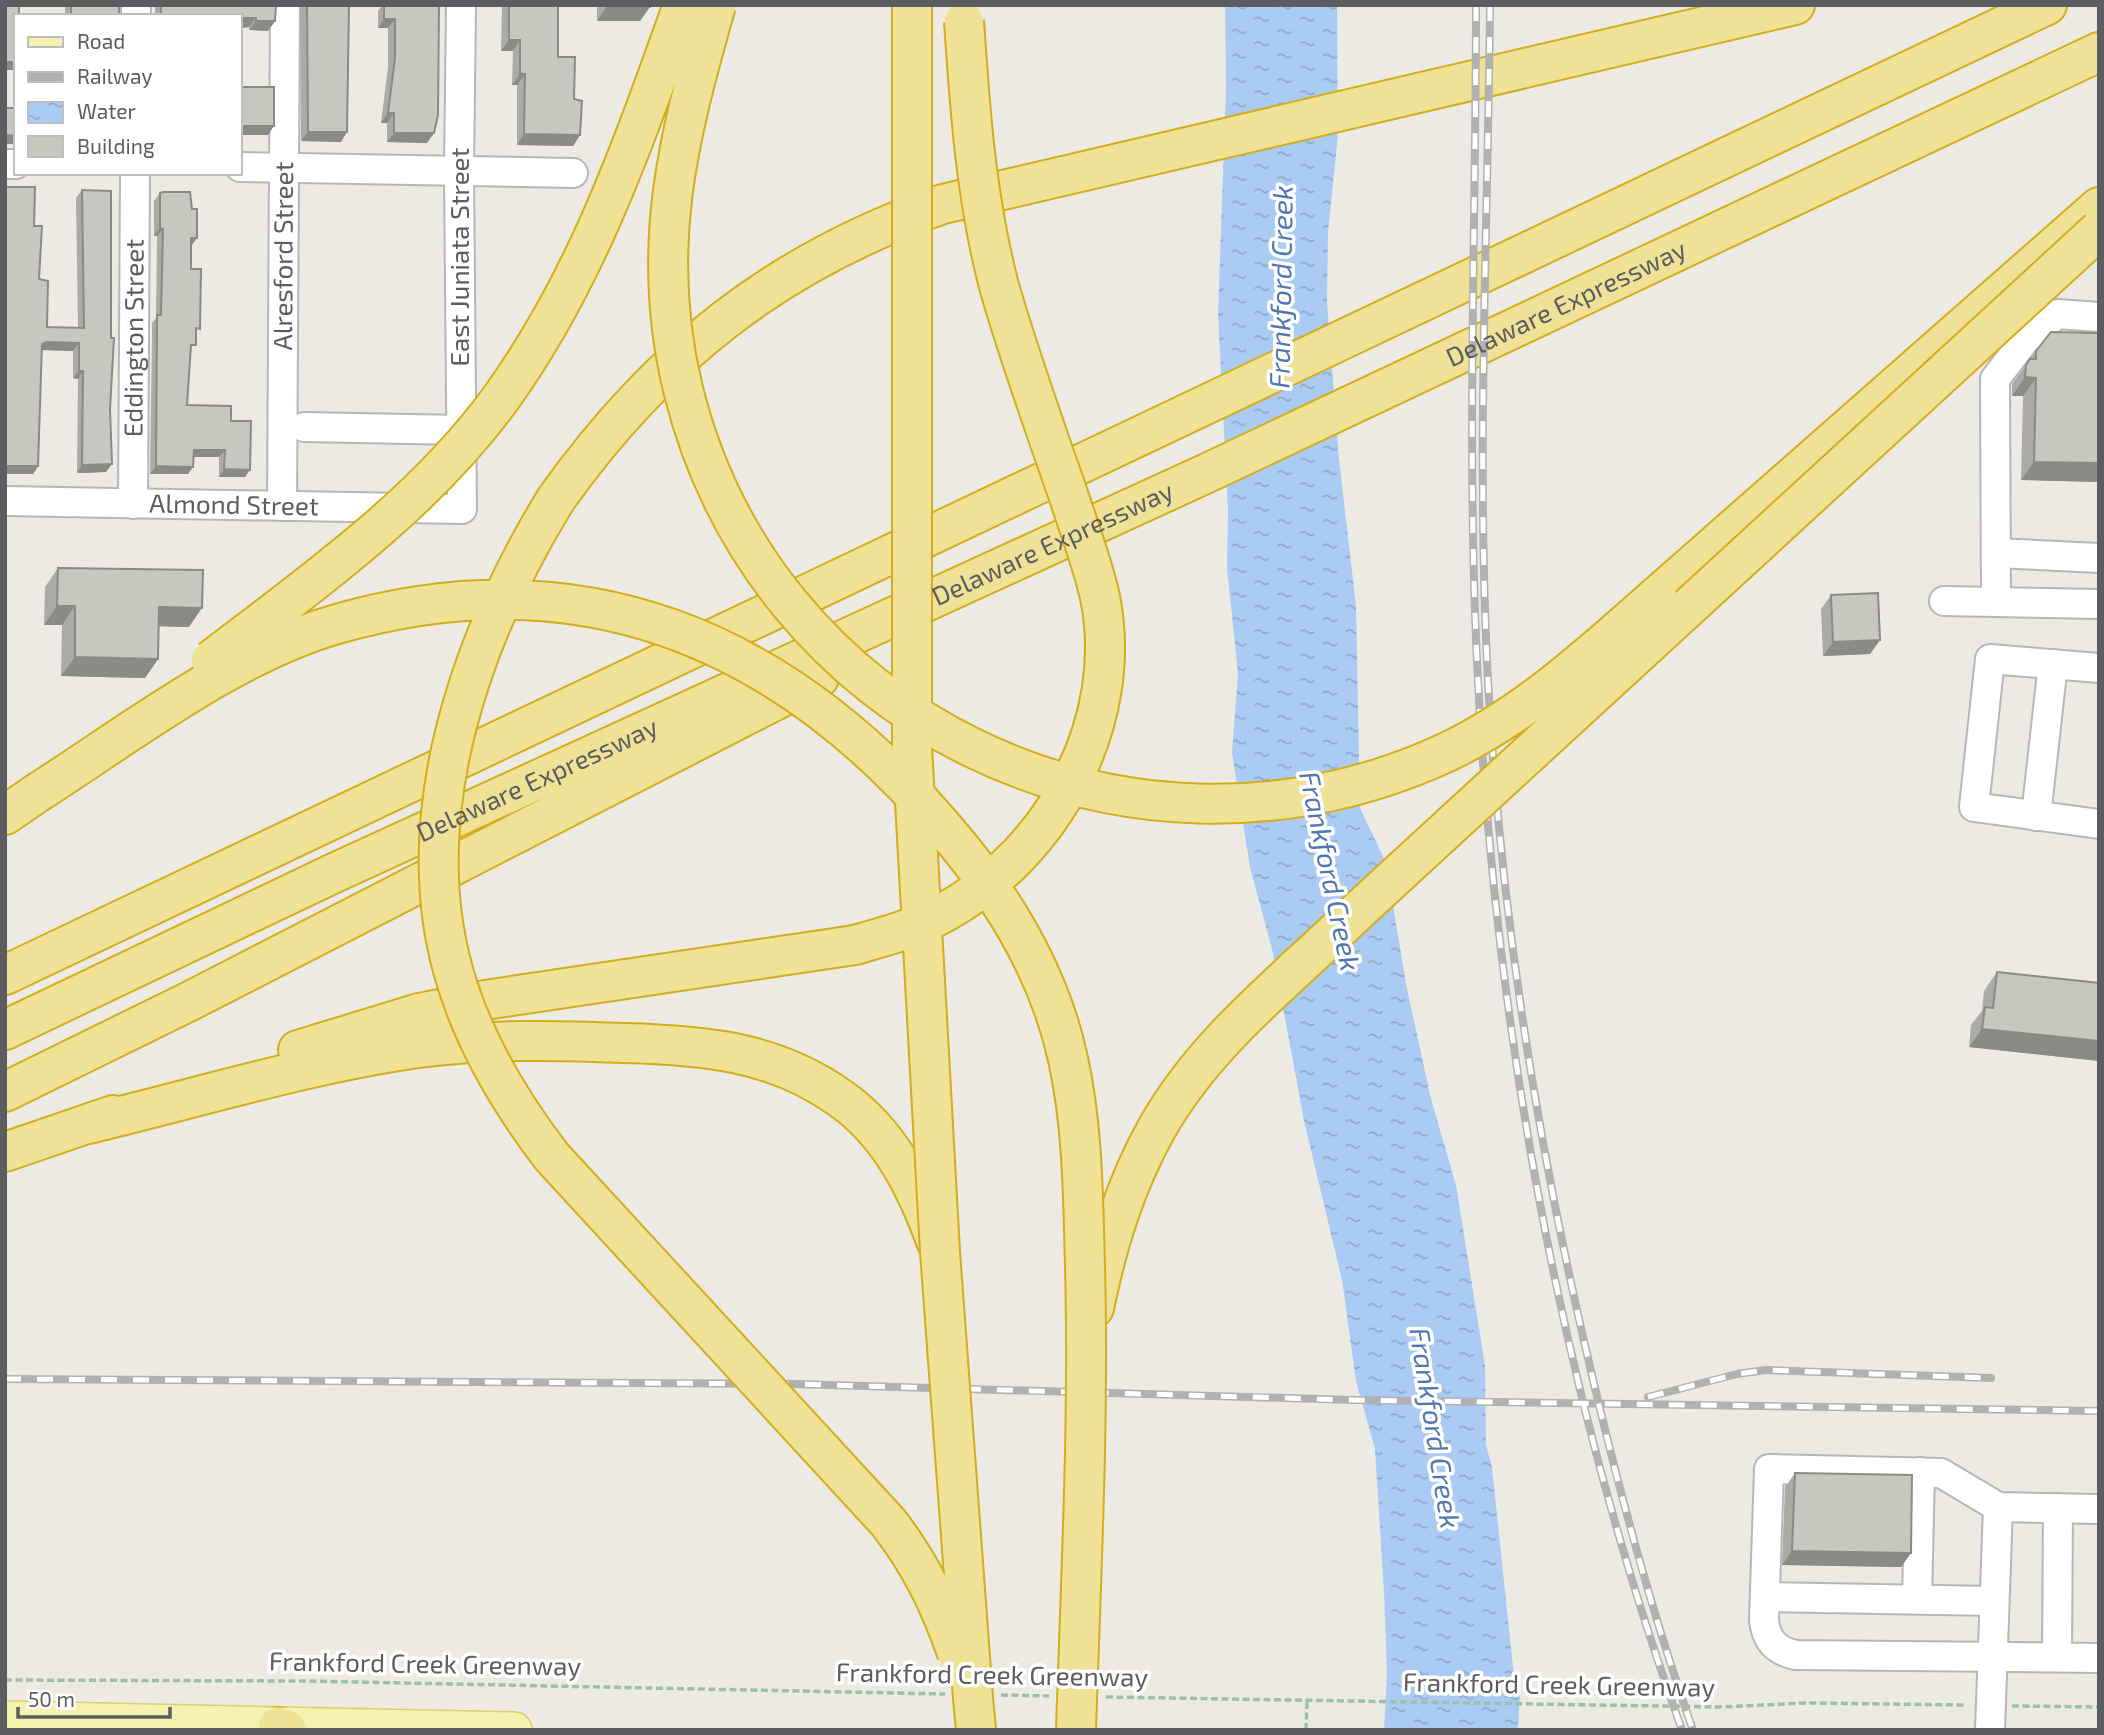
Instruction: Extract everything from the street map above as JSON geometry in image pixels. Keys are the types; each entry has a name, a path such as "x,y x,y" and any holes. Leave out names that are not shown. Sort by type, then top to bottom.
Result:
{"highway":[{"path":"37,793 368,537 452,455 500,399 532,351 592,244 618,183 683,5"},
{"path":"716,5 676,157 669,204 667,251 669,298 683,387 694,428 727,506 778,587 805,619 847,661 900,706 937,729 1018,768 1101,794 1140,800 1225,805 1308,797 1391,774 1434,758 1514,714 1589,656 2099,207"},
{"path":"973,1704 947,1624 913,1555 888,1522 552,1157 505,1089 467,1011 445,933 440,850 443,804 457,730 477,660 514,572 556,499 620,415 688,346 769,286 805,264 896,220 943,204 1795,5"},
{"name":"Delaware Expressway","path":"5,975 2047,5"},
{"path":"5,1152 288,1053 419,1013 485,1000 855,945 919,925 954,906 998,874 1043,828 1062,799 1086,747 1100,703 1105,632 1089,557 1015,339 987,237 971,131 964,13"},
{"path":"912,23 912,747 940,1252 973,1704"},
{"name":"Delaware Expressway","path":"5,1030 331,874 1205,474 2099,52"},
{"path":"1087,1341 1104,1257 1137,1168 1158,1127 1216,1047 1257,1004 2099,230"},
{"path":"5,1091 188,1002 758,710 1205,474"},
{"path":"5,815 244,663 287,642 335,625 432,604 484,601 543,603 594,609 657,624 746,660 792,687 834,718 879,757 965,852 1003,904 1032,956 1054,1005 1068,1059 1082,1165 1087,1341 1076,1730"},
{"path":"88,1124 364,1058 418,1048 533,1040 722,1048 753,1055 813,1080 866,1119 884,1141 919,1197 940,1252"}],"main road":[{"path":"5,1719 276,1728 514,1730"}],"street":[{"name":"Alresford Street","path":"282,506 285,5"},
{"name":"East Juniata Street","path":"461,5 458,171 462,509"},
{"path":"242,167 573,173"},
{"name":"Eddington Street","path":"133,504 135,175"},
{"path":"1996,602 1995,379 2025,340 2057,314 2099,317"},
{"path":"304,426 461,430"},
{"name":"Almond Street","path":"5,501 462,509"},
{"path":"1996,553 2099,558"},
{"path":"1944,601 2099,604 2099,587"},
{"path":"2099,668 1990,659 1974,807 2099,824"},
{"path":"2036,816 2053,664"},
{"path":"2099,1509 1997,1507 1941,1473 1769,1469 1765,1597 1765,1630 1769,1640 1786,1653 2099,1658"},
{"path":"1917,1599 1920,1472"},
{"path":"1984,1717 1992,1656 1997,1507"},
{"path":"2057,1657 2058,1508"},
{"path":"1765,1597 1994,1601"}],"path":[{"name":"Frankford Creek Greenway","path":"5,1680 559,1685 973,1704 1060,1696"},
{"name":"Frankford Creek Greenway","path":"1101,1696 1719,1707 1807,1703 1984,1717"},
{"path":"1306,1730 1307,1701"},
{"path":"2008,1705 2099,1707"}],"water":[{"name":"Frankford Creek","path":"1225,5 1337,5 1338,135 1328,232 1327,303 1339,459 1356,606 1360,808 1386,863 1406,984 1431,1099 1456,1185 1485,1366 1486,1445 1492,1467 1514,1677 1520,1693 1518,1730 1384,1730 1387,1673 1375,1449 1356,1381 1342,1280 1304,1121 1273,953 1250,867 1232,753 1238,673 1227,568 1228,510 1218,314 1226,89"}],"building":[{"path":"5,5 19,5 19,14 14,14 14,62 5,62"},
{"path":"71,5 119,5 119,14 71,14"},
{"path":"161,5 276,5 275,21 256,21 256,18 242,18 242,14 161,14"},
{"path":"307,5 349,5 347,132 308,132"},
{"path":"384,5 439,5 438,115 434,133 394,133 394,113 388,113 395,58 395,19 384,19"},
{"path":"509,5 558,5 558,57 575,57 574,99 582,101 580,135 524,134 525,74 520,74 520,40 509,40"},
{"path":"650,5 650,7 607,6"},
{"path":"242,87 274,87 274,126 242,126"},
{"path":"5,108 14,108 14,136 5,135"},
{"path":"5,187 35,187 34,226 42,226 39,279 48,281 47,327 84,328 82,190 111,191 111,338 114,338 110,409 112,464 82,465 83,371 79,371 79,343 47,342 42,344 38,466 5,466"},
{"path":"190,192 192,209 197,209 197,238 191,238 191,269 201,269 200,329 196,328 196,345 191,345 187,405 231,406 231,421 251,421 250,470 224,469 225,450 194,450 193,467 156,466 157,315 161,315 163,229 160,228 160,193"},
{"path":"2051,332 2099,333 2099,463 2034,462 2036,378 2025,377 2026,365 2030,359 2036,359 2036,351"},
{"path":"58,568 203,570 202,608 159,607 158,659 75,657 75,606 57,606"},
{"path":"1878,593 1880,640 1833,642 1831,595"},
{"path":"1997,972 2099,983 2099,1041 1982,1029 1985,1007 1993,1008"},
{"path":"1795,1473 1912,1475 1911,1553 1792,1551"}],"railway":[{"path":"1476,5 1472,428 1474,597 1487,814 1501,947 1519,1080 1569,1345 1602,1476 1640,1604 1682,1730"},
{"path":"1490,5 1483,513 1488,681 1510,931 1535,1096 1584,1341 1633,1537 1693,1730"},
{"path":"1648,1397 1737,1374 1766,1370 1991,1378"},
{"path":"5,1379 794,1384 1354,1400 2099,1411"}]}
